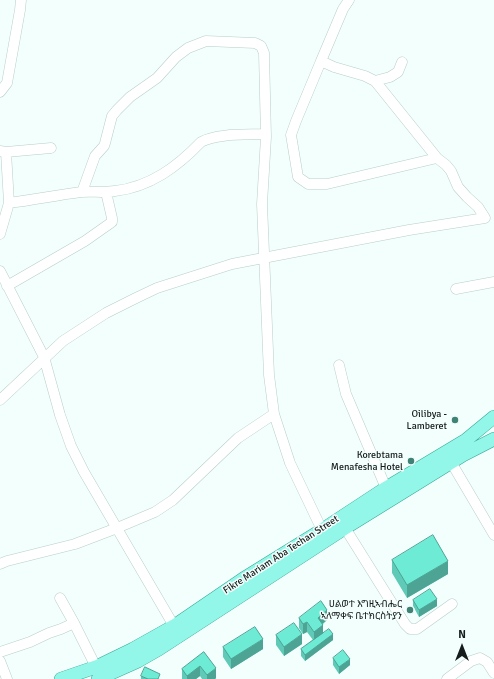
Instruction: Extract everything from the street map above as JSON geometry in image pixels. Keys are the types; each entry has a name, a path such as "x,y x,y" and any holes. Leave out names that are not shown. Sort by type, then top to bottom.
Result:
{"main road":[{"name":"Fikre Mariam Aba Techan Street","path":"100,675 133,649 174,626 243,579 386,488 466,440 494,417"},
{"name":"Fikre Mariam Aba Techan Street","path":"61,679 100,675 138,661 159,649 345,528 451,462 494,439"}],"street":[{"path":"0,92 7,83 21,0"},
{"path":"349,0 343,9 291,135 298,177 308,184 327,184 437,158"},
{"path":"82,192 95,156 104,146 112,116 130,97 157,78 176,57 188,48 206,41 255,43 261,46 264,53 266,134 262,204 269,375 274,414 290,463 322,530"},
{"path":"321,61 334,67 365,76 375,81 437,158 451,171 458,187 478,207 485,218 494,223"},
{"path":"375,81 390,77 398,72 402,62"},
{"path":"9,203 82,192 106,192 131,189 169,171 206,139 223,136 266,134"},
{"path":"0,234 9,203 3,152 51,148"},
{"path":"7,286 85,241 112,222 106,192"},
{"path":"0,400 44,357 63,341 106,313 158,288 232,264 409,230 485,218"},
{"path":"0,271 44,357 60,415 71,446 84,472 174,626"},
{"path":"456,289 494,282"},
{"path":"339,365 346,394 386,488"},
{"path":"0,564 75,544 155,512 173,500 238,438 274,414"},
{"path":"451,462 494,535"},
{"path":"345,528 405,624 410,629 417,629 452,604"},
{"path":"60,598 100,675"},
{"path":"0,652 25,644 74,623"},
{"path":"447,679 471,661 480,658 487,662 494,673"},
{"path":"0,661 7,679"}],"building":[{"path":"433,535 448,561 407,585 392,560"},
{"path":"430,589 437,599 419,610 413,600"},
{"path":"321,601 327,610 318,618 323,625 314,632 307,622 303,624 299,618"},
{"path":"294,623 302,634 284,647 276,635"},
{"path":"255,627 263,639 231,659 223,647"},
{"path":"329,629 333,634 305,655 301,649"},
{"path":"343,650 350,659 339,667 333,658"},
{"path":"204,652 216,668 207,675 200,666 187,676 182,669"},
{"path":"145,667 160,674 158,679 148,679 141,676"}],"place":[{"name":"Oilibya - Lamberet","path":"455,420"},
{"name":"Korebtama Menafesha Hotel","path":"411,461"},
{"name":"ሀልወተ እግዚኣብሔር ኣለማቀፍ ቤተክርስትያን","path":"410,610"}]}
